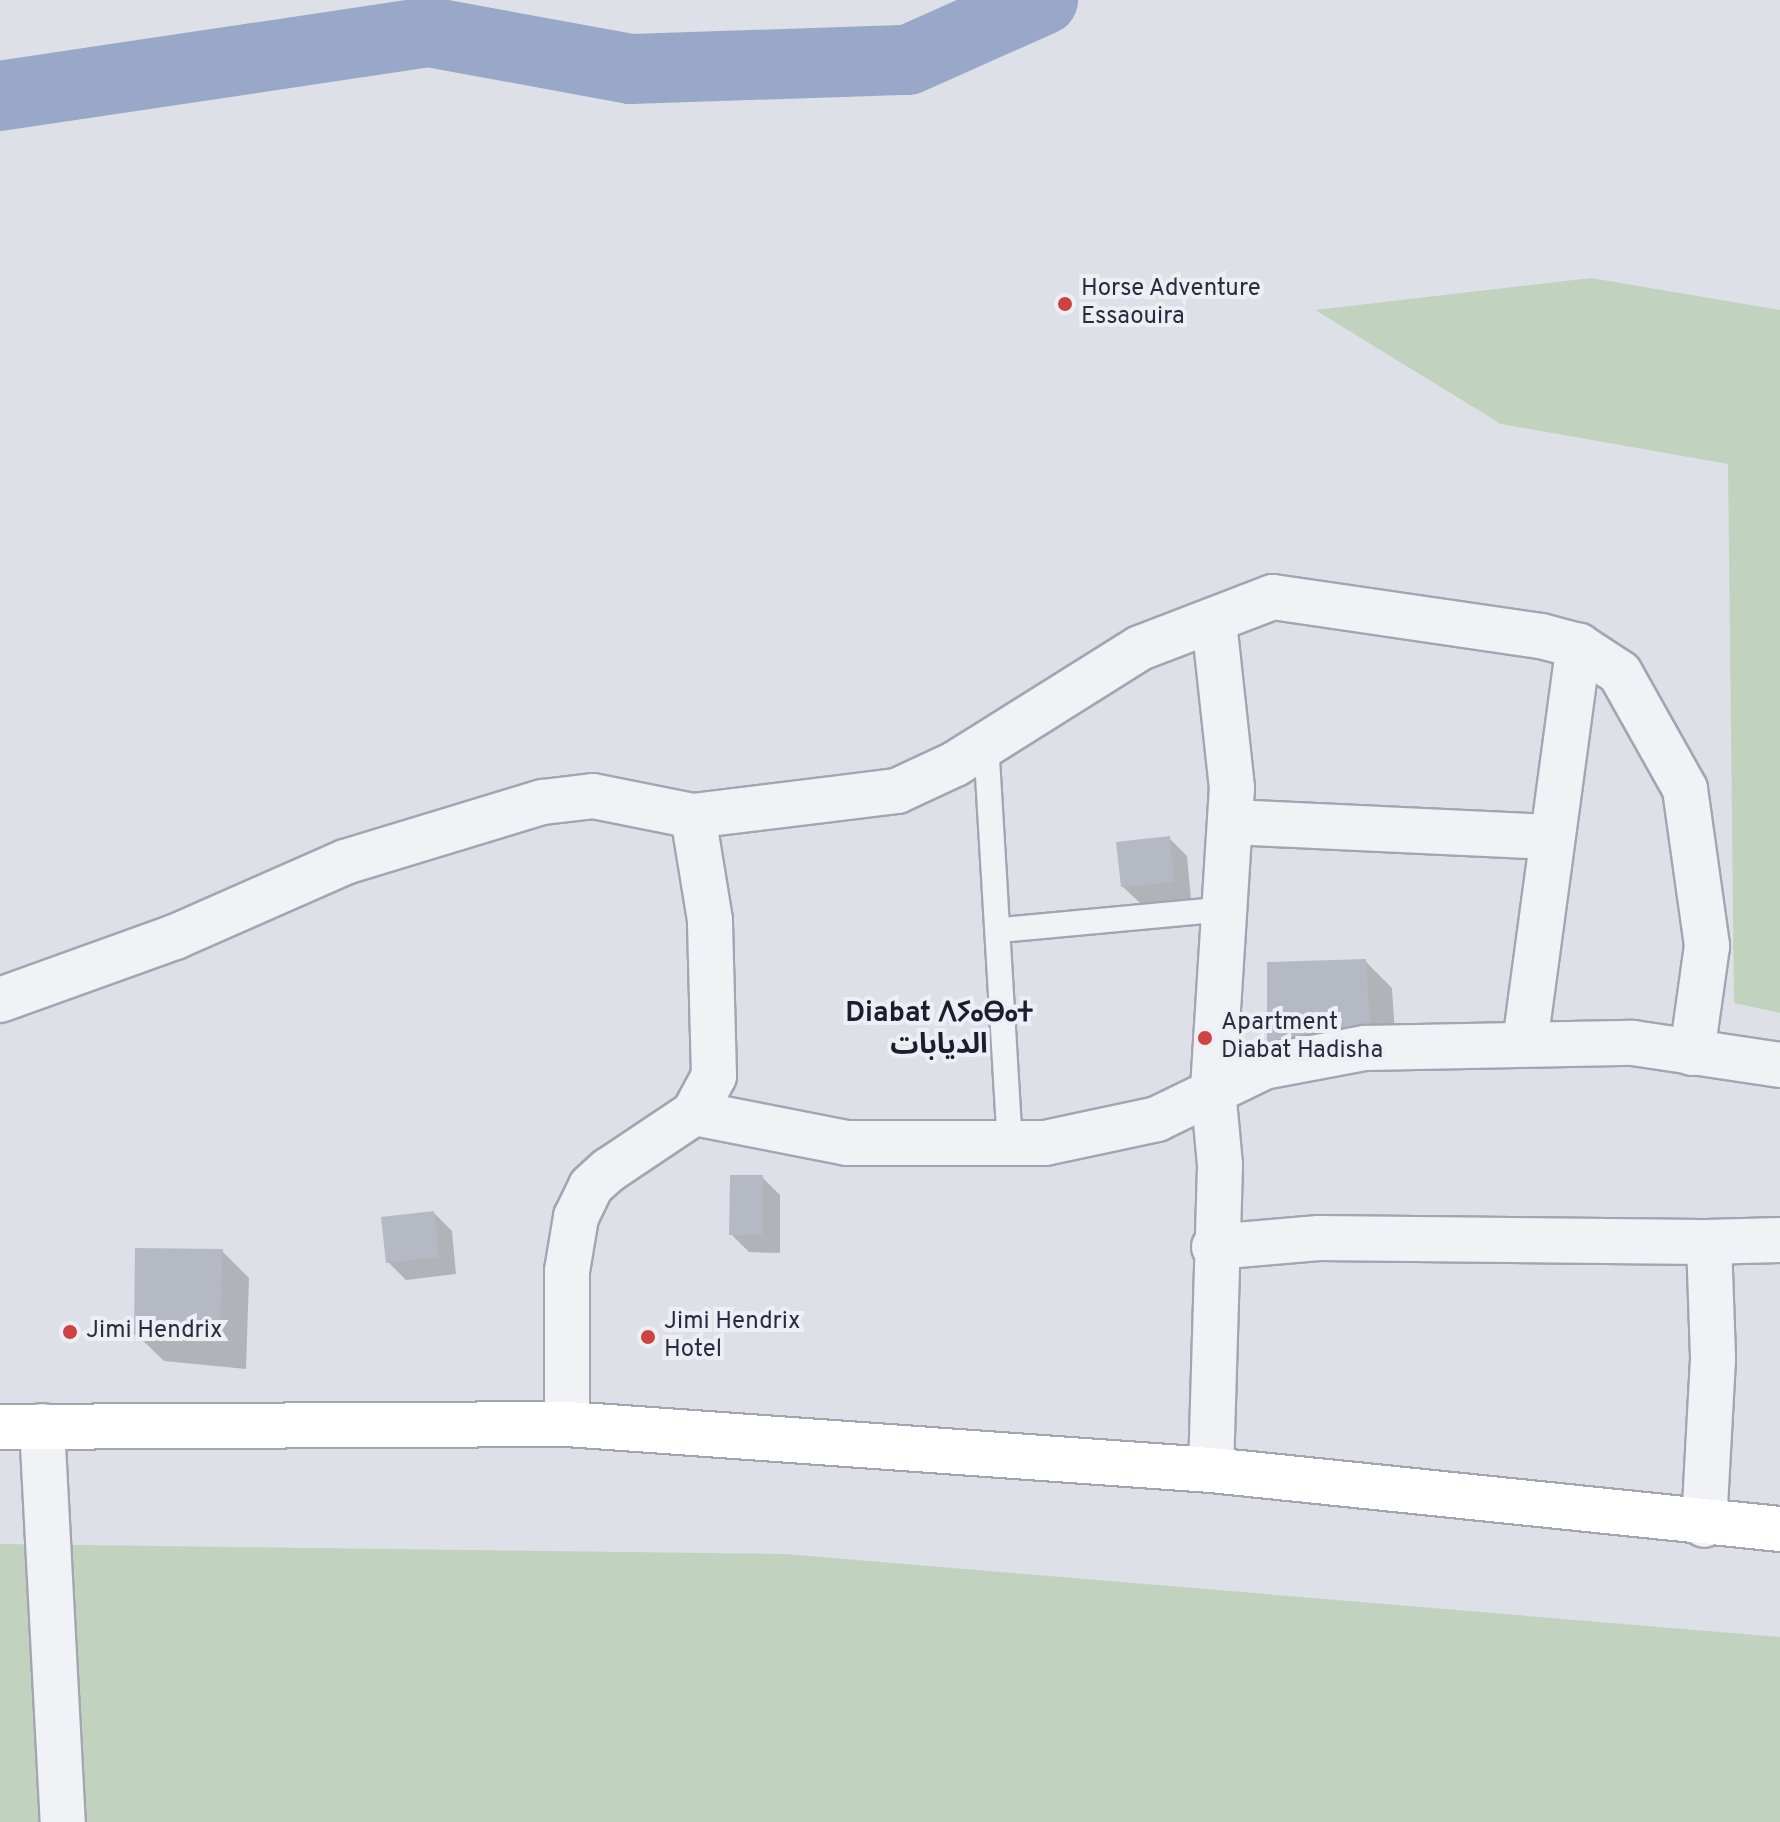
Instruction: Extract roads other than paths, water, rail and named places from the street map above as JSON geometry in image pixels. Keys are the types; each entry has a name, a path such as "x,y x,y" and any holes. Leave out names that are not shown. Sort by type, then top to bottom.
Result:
{"street":[{"path":"0,1000 175,937 345,862 543,802 593,796 693,816 897,791 986,742 1128,655 1260,599 1296,598 1579,646 1620,673 1685,789 1707,946 1692,1053"},
{"path":"1211,1470 1214,1247 1220,1165 1213,1089 1232,822 1228,718 1214,621"},
{"path":"1525,1043 1550,837 1579,646"},
{"path":"567,1424 567,1271 576,1217 591,1186 609,1170 694,1113 718,1053 710,920 693,816"},
{"path":"1232,822 1550,837"},
{"path":"694,1113 847,1143 1010,1145 1088,1137 1157,1119 1213,1089 1264,1067 1322,1054 1525,1043 1633,1043 1780,1065"},
{"path":"1214,1247 1319,1238 1780,1240"},
{"path":"1704,1525 1713,1359 1709,1242"},
{"path":"63,1822 21,1427 567,1424 1211,1470 1704,1525 1780,1529"}],"lane":[{"path":"986,742 1001,930 1010,1145"},
{"path":"1001,930 1227,909"}],"waterway":[{"path":"0,96 429,32 631,69 908,60 1043,0"}],"place":[{"name":"Horse Adventure Essaouira","path":"1065,304"},
{"name":"Apartment Diabat Hadisha","path":"1205,1038"},
{"name":"Jimi Hendrix","path":"70,1332"},
{"name":"Jimi Hendrix Hotel","path":"648,1337"}],"district":[{"name":"Diabat ⴷⵢⴰⴱⴰⵜ الديابات","path":"939,1030"}]}
